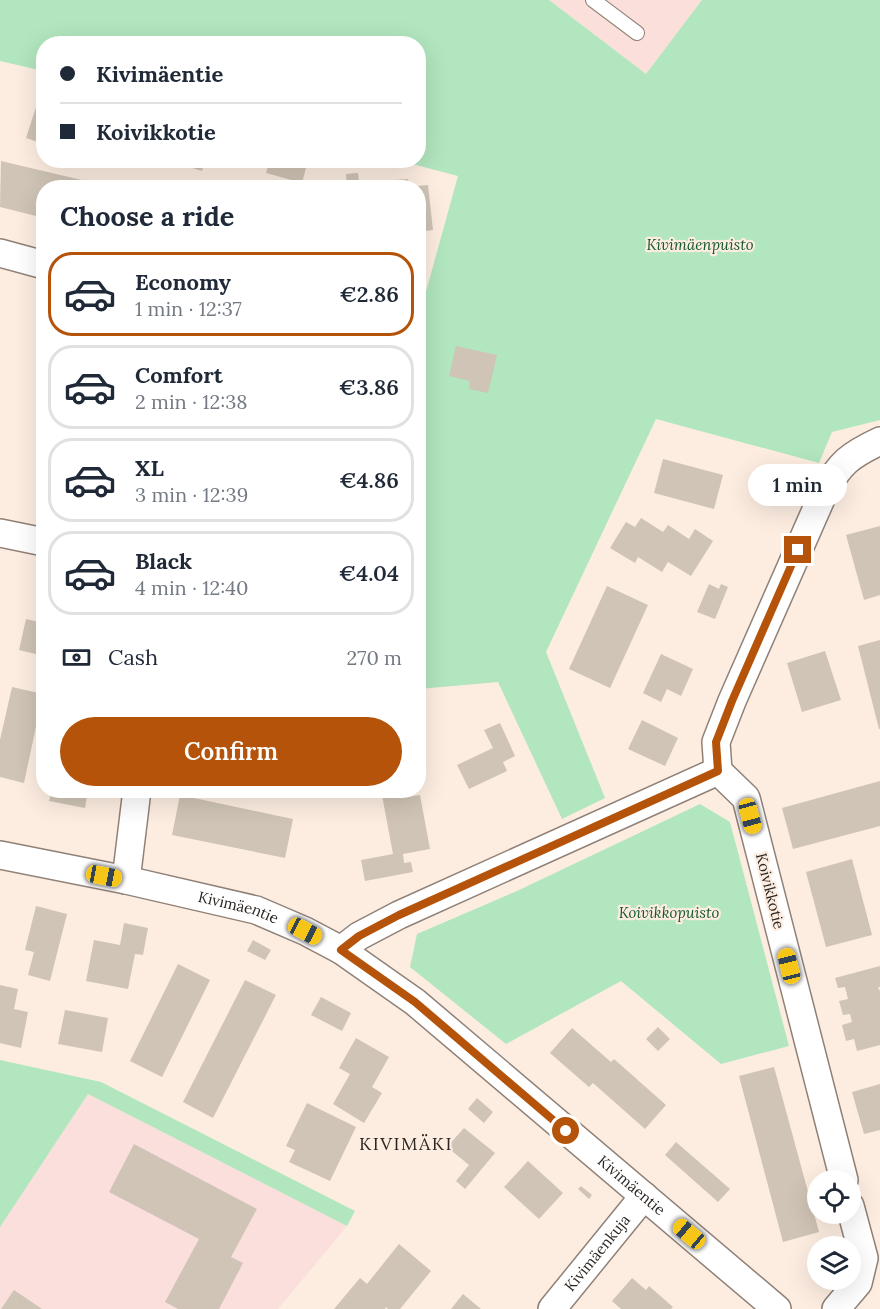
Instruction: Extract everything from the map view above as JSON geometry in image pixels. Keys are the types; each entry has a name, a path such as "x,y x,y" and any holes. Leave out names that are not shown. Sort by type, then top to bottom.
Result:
{"street":[{"path":"0,254 36,263"},
{"path":"341,950 359,936 399,915 718,771 716,742 824,492 836,471 857,452 880,441"},
{"path":"0,533 36,540"},
{"name":"Koivikkotie","path":"718,771 746,798 841,1170"},
{"path":"126,880 136,798"},
{"name":"Kivimäentie","path":"0,855 126,880 256,910 305,931 341,950 415,1002 777,1309"},
{"name":"Kivimäenkuja","path":"552,1309 644,1196"},
{"path":"836,1309 858,1283 864,1258 855,1224"}],"lane":[{"path":"593,0 637,33"}],"shaded area":[{"path":"549,0 702,0 646,74"},
{"path":"88,1094 347,1226 278,1309 0,1309 0,1227"}],"green space":[{"name":"Kivimäenpuisto","path":"0,0 549,0 646,74 702,0 880,0 880,420 832,432 819,463 656,419 546,652 605,798 562,819 498,682 426,688 426,292 458,176 426,168 426,36 36,36 36,69 0,61"},
{"name":"Koivikkopuisto","path":"700,804 730,822 789,1046 721,1064 621,981 506,1044 410,967 417,934 517,891"},
{"path":"0,1060 101,1082 355,1211 347,1226 88,1094 0,1227"}],"building":[{"path":"36,107 36,141 26,138"},
{"path":"1,161 82,180 36,180 36,216 0,207"},
{"path":"268,168 306,168 303,180 291,180 266,173"},
{"path":"358,173 359,180 346,180 346,174"},
{"path":"426,185 428,185 433,230 426,231"},
{"path":"456,346 497,355 488,393 469,389 470,381 449,376"},
{"path":"663,459 723,475 714,509 654,493"},
{"path":"641,518 663,532 668,525 689,539 695,529 713,541 691,576 668,562 662,572 638,557 635,563 610,548 626,522 635,527"},
{"path":"880,526 880,595 864,600 846,535"},
{"path":"709,584 719,589 721,584 728,587 715,619 697,612"},
{"path":"607,586 648,605 610,688 569,669"},
{"path":"26,619 36,621 36,654 19,650"},
{"path":"880,640 880,729 879,729 858,646"},
{"path":"825,651 841,700 802,712 787,663"},
{"path":"661,654 693,669 681,696 667,689 661,702 643,693"},
{"path":"12,687 36,692 36,727 24,783 0,777 0,740"},
{"path":"642,720 678,738 665,766 628,749"},
{"path":"500,723 515,756 503,762 507,771 469,789 457,765 493,748 484,730"},
{"path":"880,781 880,826 793,849 782,808"},
{"path":"50,798 87,798 85,808 49,801"},
{"path":"179,798 194,798 293,819 285,858 172,835"},
{"path":"382,798 421,798 430,849 403,854 404,863 411,862 413,872 365,881 361,860 393,854"},
{"path":"852,859 872,935 826,947 806,872"},
{"path":"36,906 67,914 50,981 28,975 34,952 25,950"},
{"path":"124,923 148,928 143,955 135,954 128,989 86,981 94,940 120,945"},
{"path":"253,940 271,950 265,960 247,951"},
{"path":"178,964 210,980 162,1077 130,1061"},
{"path":"880,966 880,987 878,987 880,991 880,1045 857,1051 854,1039 846,1041 842,1025 852,1022 850,1014 843,1015 839,1001 848,999 845,987 838,988 835,978"},
{"path":"245,980 276,995 213,1118 183,1102"},
{"path":"0,985 18,989 14,1009 28,1012 21,1048 0,1043"},
{"path":"321,997 351,1013 342,1031 311,1015"},
{"path":"65,1010 108,1018 102,1052 58,1044"},
{"path":"658,1027 670,1039 658,1051 646,1039"},
{"path":"572,1028 611,1062 614,1059 666,1105 645,1129 593,1083 589,1087 550,1053"},
{"path":"356,1038 389,1057 372,1087 382,1093 364,1123 333,1104 350,1074 339,1068"},
{"path":"774,1067 807,1188 807,1224 817,1224 819,1232 783,1242 739,1076"},
{"path":"880,1084 880,1130 864,1134 852,1092"},
{"path":"477,1098 493,1112 484,1123 468,1109"},
{"path":"307,1103 356,1127 330,1181 289,1162 295,1150 286,1146"},
{"path":"464,1128 495,1153 465,1189 456,1181 469,1165 447,1147"},
{"path":"676,1142 730,1189 718,1202 665,1155"},
{"path":"134,1144 257,1209 231,1257 243,1263 219,1309 178,1309 165,1302 199,1239 109,1192"},
{"path":"528,1161 563,1193 539,1219 504,1187"},
{"path":"581,1186 592,1195 589,1199 578,1189"},
{"path":"399,1244 431,1271 400,1309 386,1307 385,1309 334,1309 360,1278 367,1284"},
{"path":"632,1278 646,1290 649,1286 673,1307 671,1309 621,1309 612,1301"},
{"path":"14,1290 42,1309 1,1309"},
{"path":"463,1294 481,1309 451,1309"}],"district":[{"name":"KIVIMÄKI","path":"406,1144"}],"route":[{"path":"566,1131 415,1002 341,950 359,936 399,915 718,771 716,742 798,550"}]}
